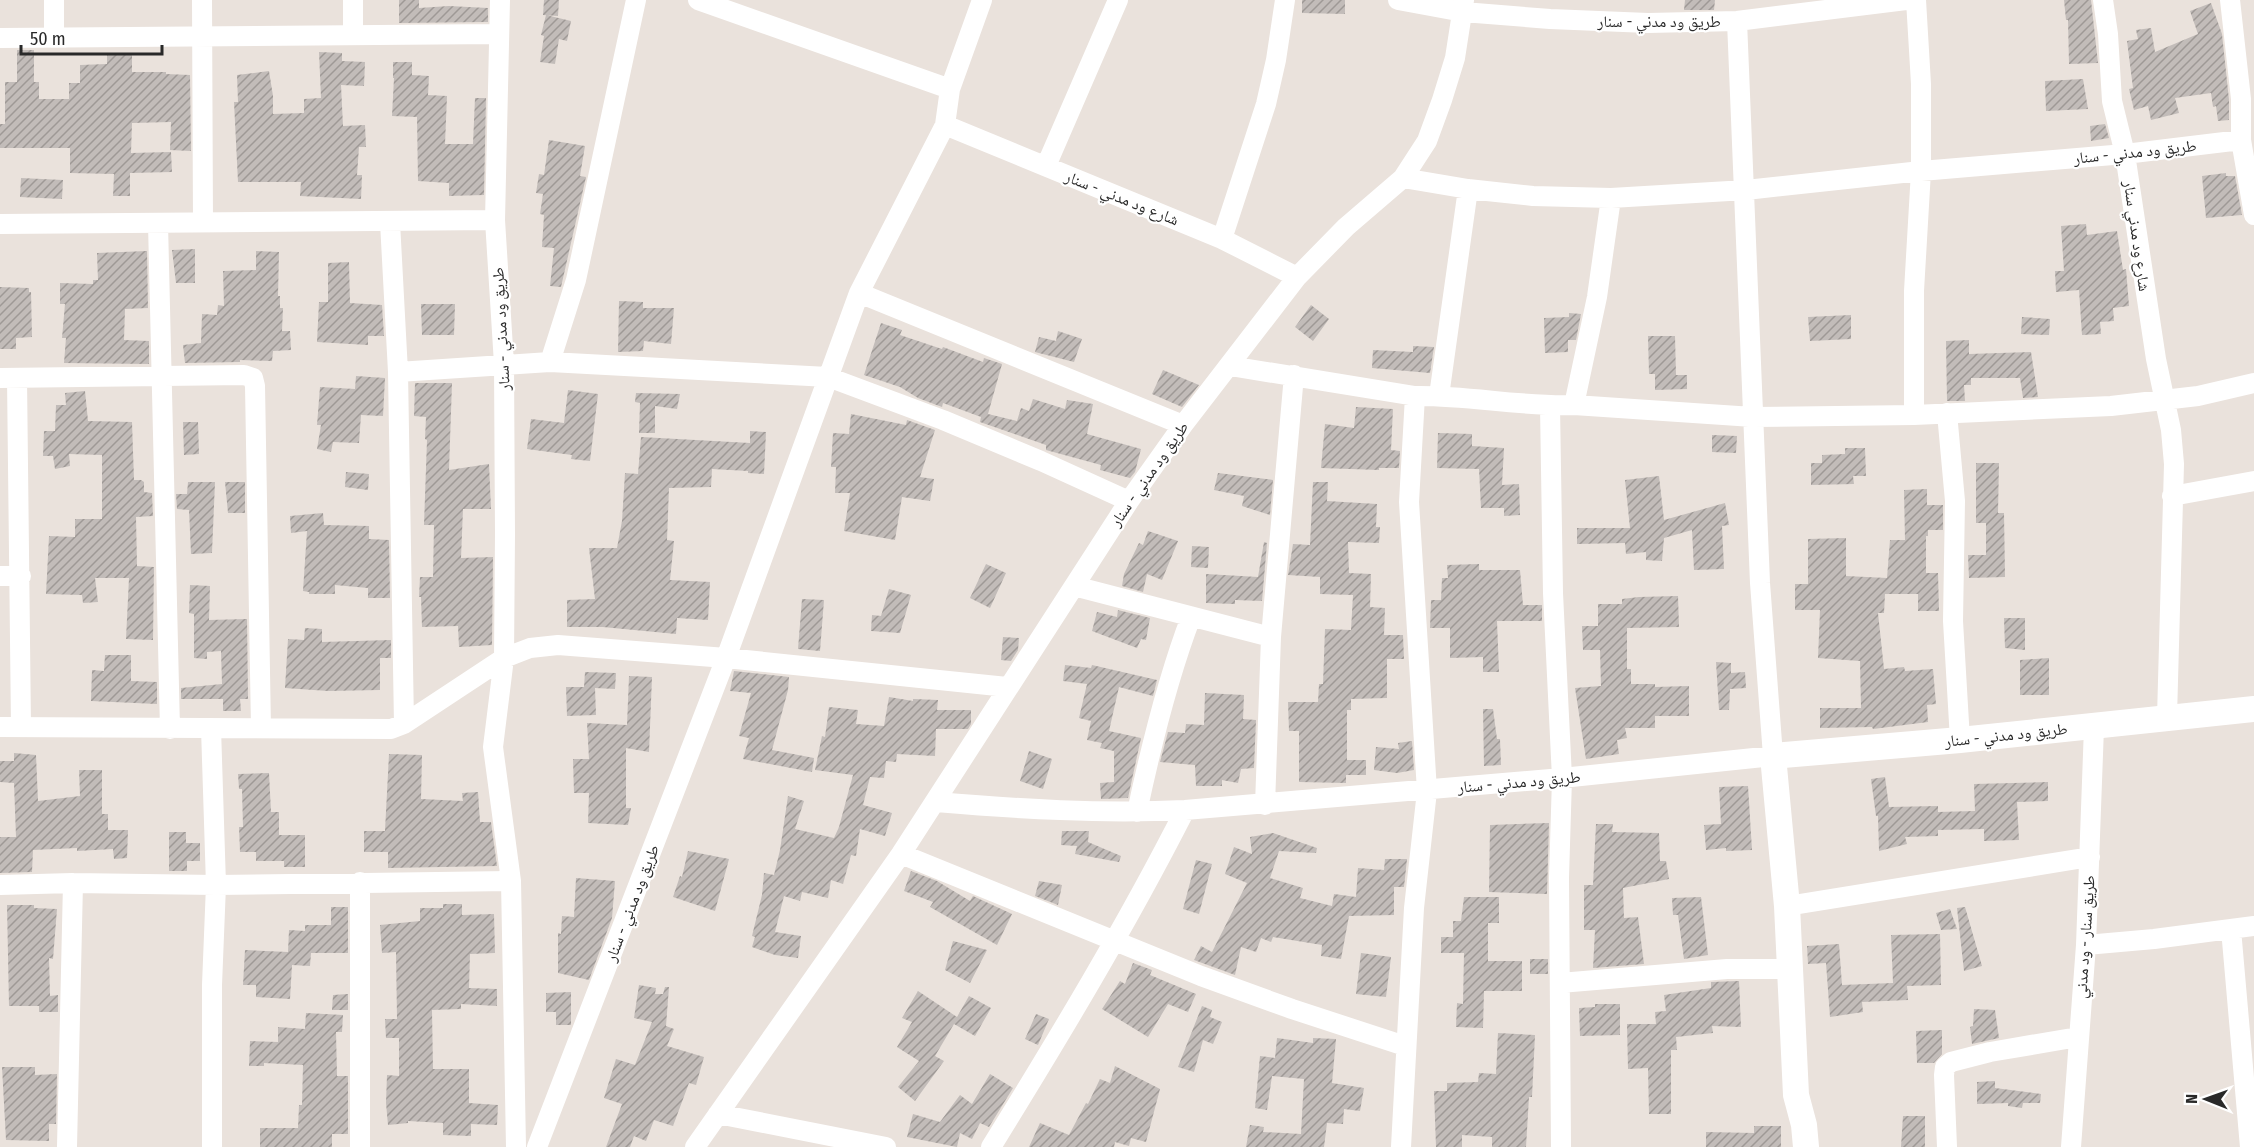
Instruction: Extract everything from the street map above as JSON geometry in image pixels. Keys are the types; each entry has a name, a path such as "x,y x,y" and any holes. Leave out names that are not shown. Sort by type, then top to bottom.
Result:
{"street":[{"path":"54,0 54,37"},
{"path":"202,0 203,222"},
{"path":"353,0 353,35"},
{"name":"طريق ود مدني - سنار","path":"500,0 495,219 504,364 504,658 493,747 511,881 516,1147"},
{"path":"550,362 576,280 636,0"},
{"path":"698,0 744,7 950,89"},
{"name":"طريق ود مدني - سنار","path":"537,1147 726,658 859,293 945,124 950,89 982,0"},
{"path":"1046,166 1118,0"},
{"path":"1222,239 1266,104 1276,60 1285,0"},
{"name":"طريق ود مدني - سنار","path":"1398,0 1463,6 1550,19 1648,23 1737,21 1854,3 1905,0"},
{"path":"1914,415 1914,291 1921,171 1916,0"},
{"name":"شارع ود مدني سنار","path":"2103,0 2108,34 2112,101 2125,154 2156,359 2166,400"},
{"path":"2230,0 2248,99 2241,140 2254,215"},
{"name":"طريق ود مدني - سنار","path":"695,1147 901,854 1129,501 1183,425 1297,277 1346,227 1403,178 1427,141 1442,100 1455,58 1463,6"},
{"path":"1737,21 1746,190 1760,583 1787,906 1796,1095 1791,1147"},
{"path":"0,38 499,34"},
{"name":"شارع ود مدني - سنار","path":"945,124 1222,239 1297,277"},
{"name":"طريق ود مدني - سنار","path":"1403,178 1468,189 1533,196 1611,198 1746,190 1921,171 2125,154 2241,140"},
{"path":"1438,396 1468,189"},
{"path":"1574,405 1597,297 1611,198"},
{"path":"0,224 390,222 495,219"},
{"path":"390,222 398,372 404,724"},
{"path":"158,223 170,729"},
{"path":"859,293 1183,425"},
{"path":"398,372 550,362 828,377 943,420 1129,501"},
{"path":"1230,366 1415,396 1753,417 1914,415 2110,406 2198,396 2254,383"},
{"path":"21,727 21,576 8,378 244,375 253,378 255,386 261,728"},
{"path":"1265,805 1271,637 1294,375"},
{"path":"1401,1147 1414,909 1427,791 1408,502 1415,396"},
{"path":"2166,400 2174,464 2167,717"},
{"path":"1550,406 1553,593 1562,778 1559,878 1562,1147"},
{"path":"1947,413 1955,501 1953,621 1960,740"},
{"path":"2172,496 2254,482"},
{"path":"0,576 21,576"},
{"path":"1074,586 1271,637"},
{"path":"1137,812 1173,664 1191,617"},
{"path":"0,727 391,729 404,724 504,658 530,648 558,645 726,658 1007,687"},
{"name":"طريق ود مدني - سنار","path":"936,802 1030,810 1137,812 1265,805 2094,727 2254,709"},
{"name":"طريق سنار - ود مدني","path":"2071,1147 2086,945 2094,727"},
{"path":"211,728 216,885 212,997 212,1147"},
{"path":"991,1147 1114,942 1185,810"},
{"path":"901,854 1114,942 1292,1010 1405,1046"},
{"path":"1787,906 2090,857"},
{"path":"0,885 511,881"},
{"path":"360,882 360,1147"},
{"path":"67,1147 73,883"},
{"path":"2086,945 2254,926"},
{"path":"2231,929 2250,1147"},
{"path":"1560,983 1727,969 1789,969"},
{"path":"1947,1147 1945,1067 1951,1062 1990,1052 2078,1037"},
{"path":"1796,1095 1804,1125 1806,1147"},
{"path":"718,1114 886,1147"}],"building":[{"path":"399,0 419,0 419,8 449,6 488,8 488,22 399,23"},
{"path":"544,0 559,0 558,16 543,15"},
{"path":"1302,0 1345,0 1345,14 1302,13"},
{"path":"1685,0 1715,0 1714,10 1684,10"},
{"path":"2064,0 2091,0 2098,63 2069,64 2068,20 2066,20"},
{"path":"2211,3 2222,34 2229,120 2218,121 2211,93 2175,98 2179,113 2151,120 2148,106 2134,110 2129,89 2133,88 2127,41 2138,39 2136,30 2151,28 2155,52 2198,34 2190,11"},
{"path":"546,15 571,21 567,41 559,39 555,64 540,62 544,36 541,35"},
{"path":"17,50 34,50 34,82 39,82 39,99 69,99 69,83 80,83 80,65 107,64 107,54 132,54 132,72 190,75 191,151 170,150 171,122 132,123 131,153 171,152 172,172 130,173 130,196 113,196 114,174 70,173 70,148 0,148 0,124 5,124 5,82 17,82"},
{"path":"319,52 342,53 342,61 365,62 364,86 341,85 343,126 365,125 366,147 359,147 357,175 362,175 361,199 300,196 301,182 238,182 234,102 238,102 237,75 269,71 273,114 304,113 304,99 321,98"},
{"path":"393,62 412,62 412,75 429,76 428,95 447,96 445,144 473,144 475,98 486,98 484,195 449,196 449,183 418,181 417,117 392,116"},
{"path":"2083,79 2088,109 2046,111 2045,81"},
{"path":"2105,124 2109,138 2091,141 2090,126"},
{"path":"549,140 585,146 580,176 586,177 561,287 550,286 554,248 542,247 544,215 540,214 543,194 536,193 539,174 544,175"},
{"path":"2226,173 2226,176 2235,176 2242,215 2206,218 2202,176"},
{"path":"21,178 63,180 62,199 20,197"},
{"path":"2086,224 2087,235 2117,231 2123,270 2126,269 2129,306 2113,308 2114,321 2100,322 2101,334 2082,335 2079,290 2056,292 2055,271 2064,271 2061,226"},
{"path":"195,249 195,283 176,283 172,250"},
{"path":"147,251 148,308 125,309 124,340 149,341 149,364 64,363 66,338 62,338 65,304 60,304 60,283 93,284 93,280 98,280 97,253"},
{"path":"256,251 279,252 278,296 280,296 280,308 283,308 282,331 290,331 291,350 273,351 272,361 185,363 183,345 201,343 202,314 217,315 218,305 224,306 223,271 256,270"},
{"path":"349,262 350,303 382,305 384,336 368,336 368,345 317,342 319,302 328,302 328,263"},
{"path":"0,287 29,288 31,292 32,337 16,338 16,349 0,349"},
{"path":"619,301 643,302 643,308 674,308 671,344 644,341 643,351 618,352"},
{"path":"421,304 455,304 454,335 422,335"},
{"path":"1311,305 1329,319 1313,341 1295,327"},
{"path":"1569,313 1581,314 1576,340 1568,340 1568,352 1545,353 1544,318 1569,317"},
{"path":"1851,315 1851,339 1810,341 1808,317"},
{"path":"2022,317 2050,319 2049,335 2021,334"},
{"path":"881,323 902,330 900,335 942,349 943,347 983,362 984,358 1002,364 988,414 1017,421 1021,408 1029,411 1033,399 1065,409 1067,400 1093,404 1087,434 1141,449 1135,472 1130,478 1100,470 1101,465 1046,450 1046,445 980,422 981,417 943,403 942,407 918,398 900,387 864,375"},
{"path":"1058,331 1082,339 1074,362 1035,352 1039,337 1056,341"},
{"path":"1648,336 1675,336 1676,375 1687,375 1687,389 1655,390 1655,374 1649,374"},
{"path":"1969,340 1969,354 2031,352 2038,397 2023,398 2020,378 1971,378 1971,385 1964,385 1965,401 1947,401 1946,341"},
{"path":"1413,346 1434,347 1430,373 1372,368 1373,350 1413,352"},
{"path":"1163,370 1199,385 1182,407 1152,394"},
{"path":"356,376 385,378 383,416 361,415 359,443 333,442 331,452 317,449 321,425 317,425 320,387 355,389"},
{"path":"415,383 452,383 449,470 489,464 491,509 463,509 461,558 493,557 492,645 459,647 458,626 422,627 420,577 433,577 434,525 424,525 426,417 414,416"},
{"path":"568,390 598,394 590,461 571,459 572,455 527,449 531,419 564,423"},
{"path":"85,391 88,421 132,422 134,480 144,482 144,492 152,493 153,516 136,517 137,566 154,567 153,640 126,639 129,578 95,578 98,602 83,603 82,595 46,594 49,536 75,537 75,519 102,519 102,455 69,454 70,466 55,469 53,456 43,456 44,431 55,431 56,405 66,405 65,393"},
{"path":"636,393 680,394 677,409 655,406 655,433 639,433 640,403 635,402"},
{"path":"1356,407 1393,409 1391,450 1400,451 1399,468 1379,468 1379,470 1321,468 1325,424 1354,428"},
{"path":"851,414 906,425 907,420 935,430 920,477 934,479 930,501 902,497 895,540 844,531 850,493 835,493 836,467 831,467 833,433 849,434"},
{"path":"183,422 198,422 199,454 184,455"},
{"path":"750,431 766,432 764,474 712,469 711,487 669,488 667,540 674,541 670,580 710,582 708,620 677,618 676,634 603,627 567,627 567,600 595,599 589,548 617,548 622,521 625,473 638,474 641,437 750,443"},
{"path":"1438,433 1472,434 1472,446 1504,448 1502,485 1519,484 1520,515 1504,516 1504,508 1481,508 1479,469 1437,468"},
{"path":"1712,435 1737,436 1736,453 1712,452"},
{"path":"1845,448 1865,448 1866,476 1853,476 1854,484 1811,485 1811,463 1822,463 1822,455 1845,454"},
{"path":"1976,463 1999,463 1998,513 2004,513 2005,577 1969,578 1968,555 1986,555 1986,523 1976,523"},
{"path":"346,472 369,474 368,490 345,487"},
{"path":"1218,473 1273,480 1270,515 1242,506 1244,496 1214,490"},
{"path":"1659,476 1664,520 1725,503 1729,525 1722,526 1724,569 1694,570 1692,530 1664,538 1662,561 1646,560 1646,552 1626,554 1625,543 1577,544 1577,528 1630,528 1625,480"},
{"path":"188,482 215,482 212,553 191,554 189,510 177,509 176,494 187,494"},
{"path":"225,482 245,482 245,513 228,513"},
{"path":"1313,482 1328,482 1327,501 1377,504 1376,527 1380,527 1379,543 1348,542 1349,573 1371,574 1370,607 1385,608 1384,635 1403,635 1404,659 1387,659 1387,698 1351,699 1351,710 1347,710 1347,760 1366,760 1366,775 1346,775 1346,783 1299,782 1299,731 1289,731 1288,702 1318,702 1319,684 1323,684 1325,629 1351,630 1353,595 1320,594 1320,577 1288,575 1293,544 1310,545"},
{"path":"1927,489 1927,505 1943,505 1943,530 1928,530 1928,536 1926,536 1926,573 1938,573 1939,611 1918,611 1918,594 1885,594 1884,613 1878,613 1884,669 1904,667 1905,671 1933,669 1936,704 1927,705 1928,722 1873,729 1872,727 1820,728 1820,708 1861,708 1860,661 1818,658 1820,610 1795,610 1795,584 1808,584 1808,539 1846,538 1846,576 1887,578 1890,540 1905,540 1904,490"},
{"path":"323,513 324,525 369,526 369,539 389,540 390,598 368,598 368,588 335,585 335,594 309,594 303,591 307,531 291,533 290,516"},
{"path":"1148,531 1178,541 1162,580 1147,574 1143,592 1122,586 1124,574 1139,543 1143,545"},
{"path":"1264,542 1267,543 1262,601 1235,600 1235,604 1206,603 1206,574 1258,577"},
{"path":"1192,546 1209,547 1208,568 1191,567"},
{"path":"986,564 1006,573 990,608 970,598"},
{"path":"1479,564 1479,570 1520,570 1523,605 1542,605 1542,621 1497,621 1499,672 1483,672 1483,657 1450,658 1450,628 1430,628 1431,600 1441,600 1442,578 1448,578 1447,565"},
{"path":"190,585 210,586 209,620 247,619 248,699 240,699 241,711 223,711 223,699 181,699 181,688 222,684 221,651 207,652 207,659 194,658 194,614 189,613"},
{"path":"889,589 911,595 900,633 871,631 872,615 881,616"},
{"path":"1678,596 1679,627 1627,628 1627,669 1631,669 1631,684 1655,684 1655,687 1689,686 1689,716 1655,716 1655,728 1625,728 1627,738 1617,740 1619,754 1586,759 1575,688 1601,686 1600,650 1583,650 1582,626 1598,626 1598,604 1622,604 1622,599 1639,597"},
{"path":"802,599 824,600 820,651 798,649"},
{"path":"1118,610 1150,618 1146,640 1141,639 1137,648 1092,631 1097,612 1117,617"},
{"path":"2004,618 2025,618 2025,650 2005,648"},
{"path":"305,628 322,629 322,642 391,640 391,658 380,658 380,690 328,691 285,688 288,639 304,640"},
{"path":"1003,637 1019,638 1018,650 1011,661 1001,660"},
{"path":"105,655 131,655 131,681 157,682 157,704 91,701 92,670 104,671"},
{"path":"2049,658 2049,695 2020,695 2020,660"},
{"path":"1716,662 1731,663 1731,673 1745,672 1746,688 1730,689 1729,710 1719,710"},
{"path":"1065,665 1091,668 1092,665 1157,680 1153,696 1119,687 1109,731 1141,738 1128,798 1101,799 1100,783 1114,782 1114,751 1100,748 1102,743 1087,740 1091,721 1079,718 1087,684 1063,681"},
{"path":"734,671 789,677 788,690 772,750 814,758 812,772 743,759 749,738 739,736 751,693 730,691"},
{"path":"585,672 616,673 615,689 595,688 596,715 567,716 566,687 584,687"},
{"path":"629,676 652,677 649,752 626,748 626,808 631,808 628,825 588,823 589,793 574,793 573,759 589,759 587,723 627,725"},
{"path":"1205,693 1244,695 1243,719 1256,720 1254,768 1241,769 1238,783 1222,780 1222,786 1196,786 1195,765 1160,762 1168,732 1185,733 1186,724 1204,725"},
{"path":"889,697 913,701 913,699 938,700 937,710 971,710 971,724 968,729 936,729 935,756 897,754 896,762 886,761 884,778 870,777 863,805 892,813 885,836 860,829 856,856 851,855 843,884 831,880 828,898 802,892 800,901 784,896 775,932 801,936 798,958 775,955 752,947 764,873 774,875 788,796 804,801 795,829 834,838 839,827 853,775 815,770 822,736 825,737 829,707 858,710 856,724 884,726"},
{"path":"1483,709 1493,709 1497,739 1500,739 1501,765 1484,766"},
{"path":"1412,741 1414,770 1397,773 1374,770 1376,747 1399,749 1398,743"},
{"path":"1029,751 1052,759 1043,789 1020,781"},
{"path":"14,753 36,755 38,801 80,796 79,770 102,770 102,814 108,814 108,830 128,830 127,858 114,859 113,849 33,850 32,872 0,873 0,837 16,837 14,783 0,782 0,761 14,761"},
{"path":"389,754 422,755 421,799 463,801 462,793 478,792 480,822 491,822 497,866 388,868 388,852 364,852 364,831 385,831"},
{"path":"269,773 271,812 279,812 279,835 305,835 305,867 284,867 284,861 256,861 256,852 240,852 239,827 243,827 242,789 239,789 238,774"},
{"path":"1885,777 1889,807 1938,806 1938,812 1975,811 1974,784 2048,782 2048,801 2017,802 2019,840 1984,841 1984,829 1938,830 1938,836 1905,837 1907,844 1879,851 1878,816 1876,816 1871,779"},
{"path":"1748,786 1752,850 1726,851 1726,848 1706,850 1704,825 1721,824 1719,787"},
{"path":"1549,823 1547,894 1489,892 1490,825"},
{"path":"1596,824 1613,824 1612,832 1659,833 1660,861 1666,861 1669,879 1623,888 1624,918 1638,917 1644,964 1593,968 1595,930 1584,930 1584,885 1593,885"},
{"path":"1062,831 1089,831 1088,842 1121,856 1119,862 1075,854 1077,846 1061,845"},
{"path":"169,832 186,832 186,843 200,843 200,861 187,861 187,871 169,871"},
{"path":"1273,833 1317,848 1316,853 1279,851 1270,878 1303,888 1300,898 1332,906 1334,894 1356,897 1358,868 1384,870 1385,859 1407,859 1404,887 1394,887 1394,915 1349,916 1341,959 1321,956 1322,945 1273,937 1271,942 1261,938 1256,952 1241,947 1235,975 1194,960 1201,946 1212,952 1247,883 1225,874 1234,847 1252,854 1250,837"},
{"path":"688,851 729,859 715,911 673,897 680,876 682,877"},
{"path":"1196,860 1212,864 1199,914 1183,909"},
{"path":"911,871 937,881 970,901 973,896 1012,914 997,945 930,907 933,902 904,891"},
{"path":"576,878 615,881 612,918 589,980 558,973 558,933 561,934 562,916 574,917"},
{"path":"1039,881 1062,885 1058,905 1035,896"},
{"path":"1464,897 1499,897 1499,923 1488,923 1488,961 1522,961 1522,991 1484,991 1483,1028 1456,1027 1457,1003 1463,1004 1464,953 1441,953 1441,937 1453,937 1453,921 1461,921"},
{"path":"1701,897 1708,955 1684,959 1678,915 1673,915 1672,898"},
{"path":"443,904 462,904 462,915 494,914 495,953 470,954 469,988 497,989 497,1006 461,1004 461,1009 432,1010 433,1069 469,1069 469,1103 498,1105 497,1125 471,1124 471,1136 443,1135 443,1123 408,1121 408,1123 388,1125 387,1075 399,1076 399,1038 386,1038 385,1019 397,1019 396,952 382,953 380,925 420,921 420,908 443,908"},
{"path":"7,905 34,905 34,908 57,909 53,959 49,958 50,996 58,995 58,1012 39,1012 39,1006 9,1006"},
{"path":"331,907 348,907 348,953 311,953 310,966 292,965 290,999 256,997 256,985 243,985 245,950 288,952 289,930 305,931 305,925 331,925"},
{"path":"1965,907 1982,966 1964,971 1957,908"},
{"path":"1950,909 1957,929 1941,930 1936,913"},
{"path":"1940,934 1941,985 1907,986 1908,1000 1862,1002 1863,1012 1830,1017 1826,963 1808,964 1807,946 1839,944 1842,985 1893,983 1891,935"},
{"path":"953,941 987,950 970,983 945,970"},
{"path":"1361,953 1391,957 1386,997 1356,994"},
{"path":"1530,959 1548,959 1548,974 1530,974"},
{"path":"1133,963 1152,970 1150,975 1196,994 1188,1012 1168,1004 1148,1037 1102,1009 1120,981 1125,984"},
{"path":"1739,981 1741,1027 1712,1026 1713,1033 1676,1037 1677,1050 1671,1050 1671,1114 1649,1114 1648,1068 1628,1069 1627,1024 1656,1024 1655,1012 1666,1011 1664,995 1711,988 1711,982"},
{"path":"639,985 656,988 655,994 663,994 665,987 669,987 666,1026 674,1029 667,1046 704,1057 696,1085 689,1083 673,1126 654,1120 646,1141 634,1136 630,1147 606,1147 622,1104 604,1098 616,1059 635,1065 652,1022 634,1018"},
{"path":"918,991 957,1017 969,996 991,1008 975,1036 954,1024 935,1056 944,1061 915,1101 898,1087 919,1061 897,1047 912,1022 902,1018"},
{"path":"571,992 571,1025 556,1025 556,1012 546,1012 546,993"},
{"path":"348,994 348,1010 332,1010 333,995"},
{"path":"1595,1004 1620,1004 1620,1035 1580,1036 1579,1008 1595,1007"},
{"path":"1202,1006 1212,1010 1210,1017 1222,1022 1213,1044 1203,1040 1194,1072 1178,1067"},
{"path":"1974,1009 1995,1010 1999,1038 1972,1044 1970,1027 1973,1026"},
{"path":"306,1013 343,1015 342,1032 336,1032 337,1076 348,1076 348,1134 332,1134 332,1147 260,1147 260,1128 298,1128 299,1105 302,1105 303,1065 264,1063 264,1066 249,1066 250,1041 278,1042 278,1027 305,1029"},
{"path":"1036,1014 1049,1019 1038,1045 1025,1039"},
{"path":"1942,1030 1942,1054 1934,1063 1917,1063 1916,1031"},
{"path":"1498,1033 1535,1035 1532,1097 1529,1097 1526,1147 1492,1147 1492,1137 1462,1135 1462,1147 1436,1147 1434,1091 1447,1091 1447,1083 1478,1082 1479,1073 1496,1074"},
{"path":"1277,1038 1313,1043 1313,1038 1336,1039 1332,1083 1364,1088 1360,1111 1344,1109 1343,1124 1327,1123 1324,1147 1246,1147 1250,1125 1264,1127 1263,1132 1301,1134 1304,1079 1272,1076 1267,1110 1255,1108 1260,1056 1275,1058"},
{"path":"1115,1066 1160,1089 1146,1142 1131,1138 1129,1146 1115,1142 1114,1147 1029,1147 1040,1123 1069,1135 1100,1079 1110,1083"},
{"path":"2,1067 35,1067 35,1075 57,1074 56,1124 49,1124 49,1141 6,1140"},
{"path":"990,1074 1013,1088 989,1127 980,1123 972,1139 960,1133 957,1147 907,1137 913,1114 940,1122 960,1095 972,1104"},
{"path":"1995,1081 1995,1088 2041,1094 2040,1103 2023,1103 2022,1108 2008,1106 2008,1103 1977,1104 1977,1082"},
{"path":"1903,1116 1925,1116 1925,1147 1901,1147"},
{"path":"1754,1126 1781,1126 1781,1147 1706,1147 1706,1132 1754,1133"}]}
